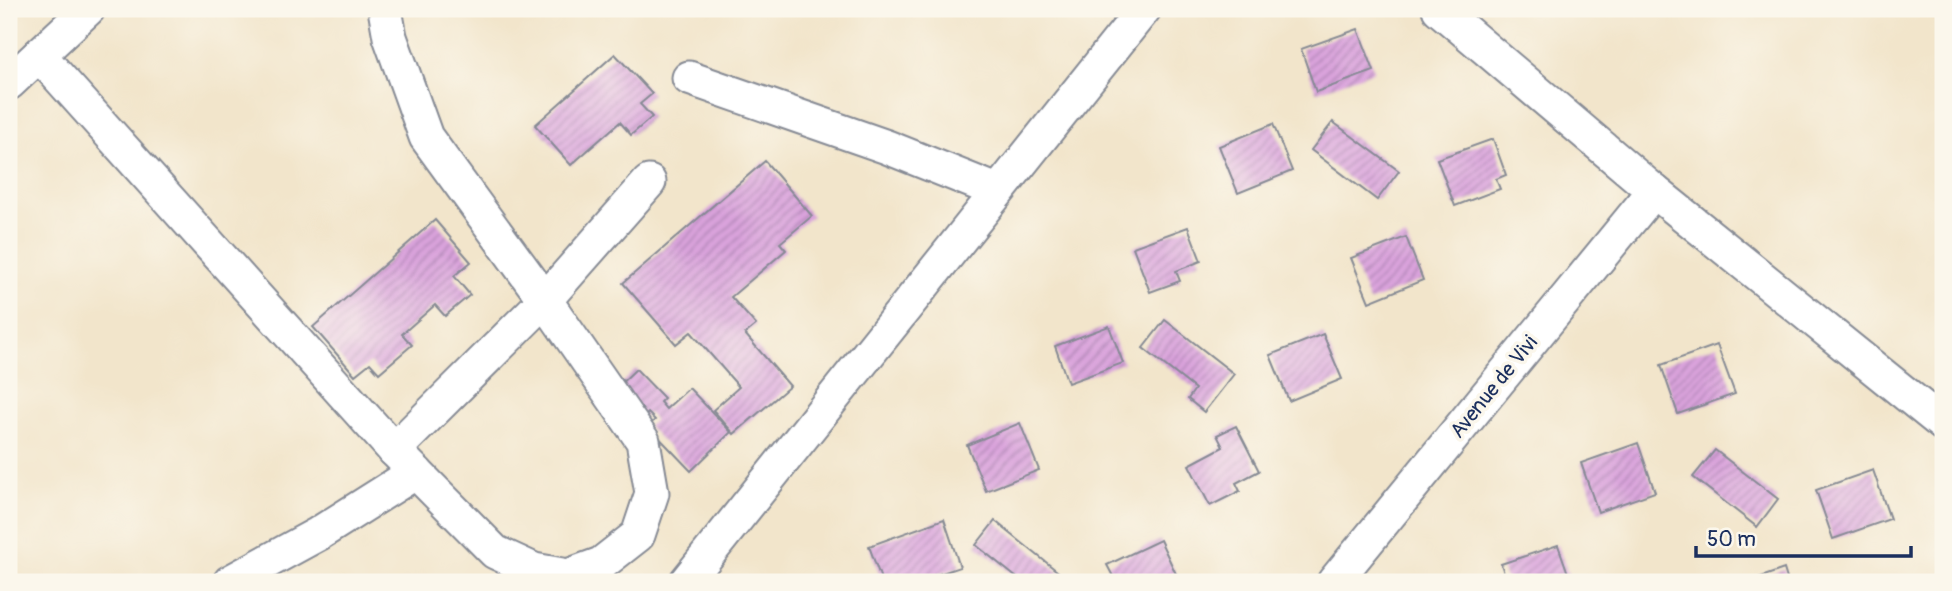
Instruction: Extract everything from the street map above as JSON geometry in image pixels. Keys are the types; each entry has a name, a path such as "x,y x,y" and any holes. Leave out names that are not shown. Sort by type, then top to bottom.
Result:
{"street":[{"path":"9,83 88,9"},
{"path":"39,55 405,461 495,552 534,570 568,576 601,564 638,535 652,493 643,440 426,137 390,37 385,9"},
{"path":"686,582 1144,9"},
{"path":"1439,9 1654,191 1943,424"},
{"path":"689,78 887,147 997,191"},
{"path":"230,582 318,534 405,461 649,182"},
{"name":"Avenue de Vivi","path":"1334,582 1654,191"}],"building":[{"path":"1358,29 1374,71 1316,92 1301,49"},
{"path":"615,54 652,94 640,104 652,117 631,135 620,122 571,165 535,125"},
{"path":"1333,122 1399,171 1377,200 1311,150"},
{"path":"1273,124 1292,171 1238,193 1219,146"},
{"path":"1493,139 1506,175 1496,179 1500,189 1455,206 1437,159"},
{"path":"765,161 812,216 780,243 786,250 731,297 756,325 745,334 790,386 734,434 713,410 739,387 691,332 676,344 623,283"},
{"path":"435,220 471,262 454,276 470,295 445,316 435,305 402,334 412,345 379,373 370,363 355,375 313,327"},
{"path":"1188,227 1201,261 1176,271 1180,281 1150,292 1133,247"},
{"path":"1406,237 1423,280 1369,302 1351,258"},
{"path":"1165,320 1234,374 1204,412 1188,399 1195,389 1143,348"},
{"path":"1109,326 1123,363 1068,383 1055,346"},
{"path":"1323,334 1342,379 1289,401 1270,355"},
{"path":"1717,345 1735,394 1678,414 1661,365"},
{"path":"636,369 664,398 660,402 666,409 689,388 731,432 691,471 648,426 655,420 648,413 644,418 615,389"},
{"path":"1020,423 1039,470 986,491 967,445"},
{"path":"1236,426 1259,471 1236,483 1240,491 1210,506 1189,465 1223,447 1217,435"},
{"path":"1638,443 1655,492 1598,512 1581,463"},
{"path":"1715,450 1778,499 1757,527 1693,477"},
{"path":"1873,470 1890,519 1833,539 1816,490"},
{"path":"944,519 960,567 915,582 882,582 869,546"},
{"path":"995,521 1062,575 1055,582 1022,582 976,545"},
{"path":"1160,540 1177,576 1165,582 1116,582 1107,565"},
{"path":"1558,545 1571,582 1507,582 1501,564"},
{"path":"1784,569 1788,582 1747,582"}]}
